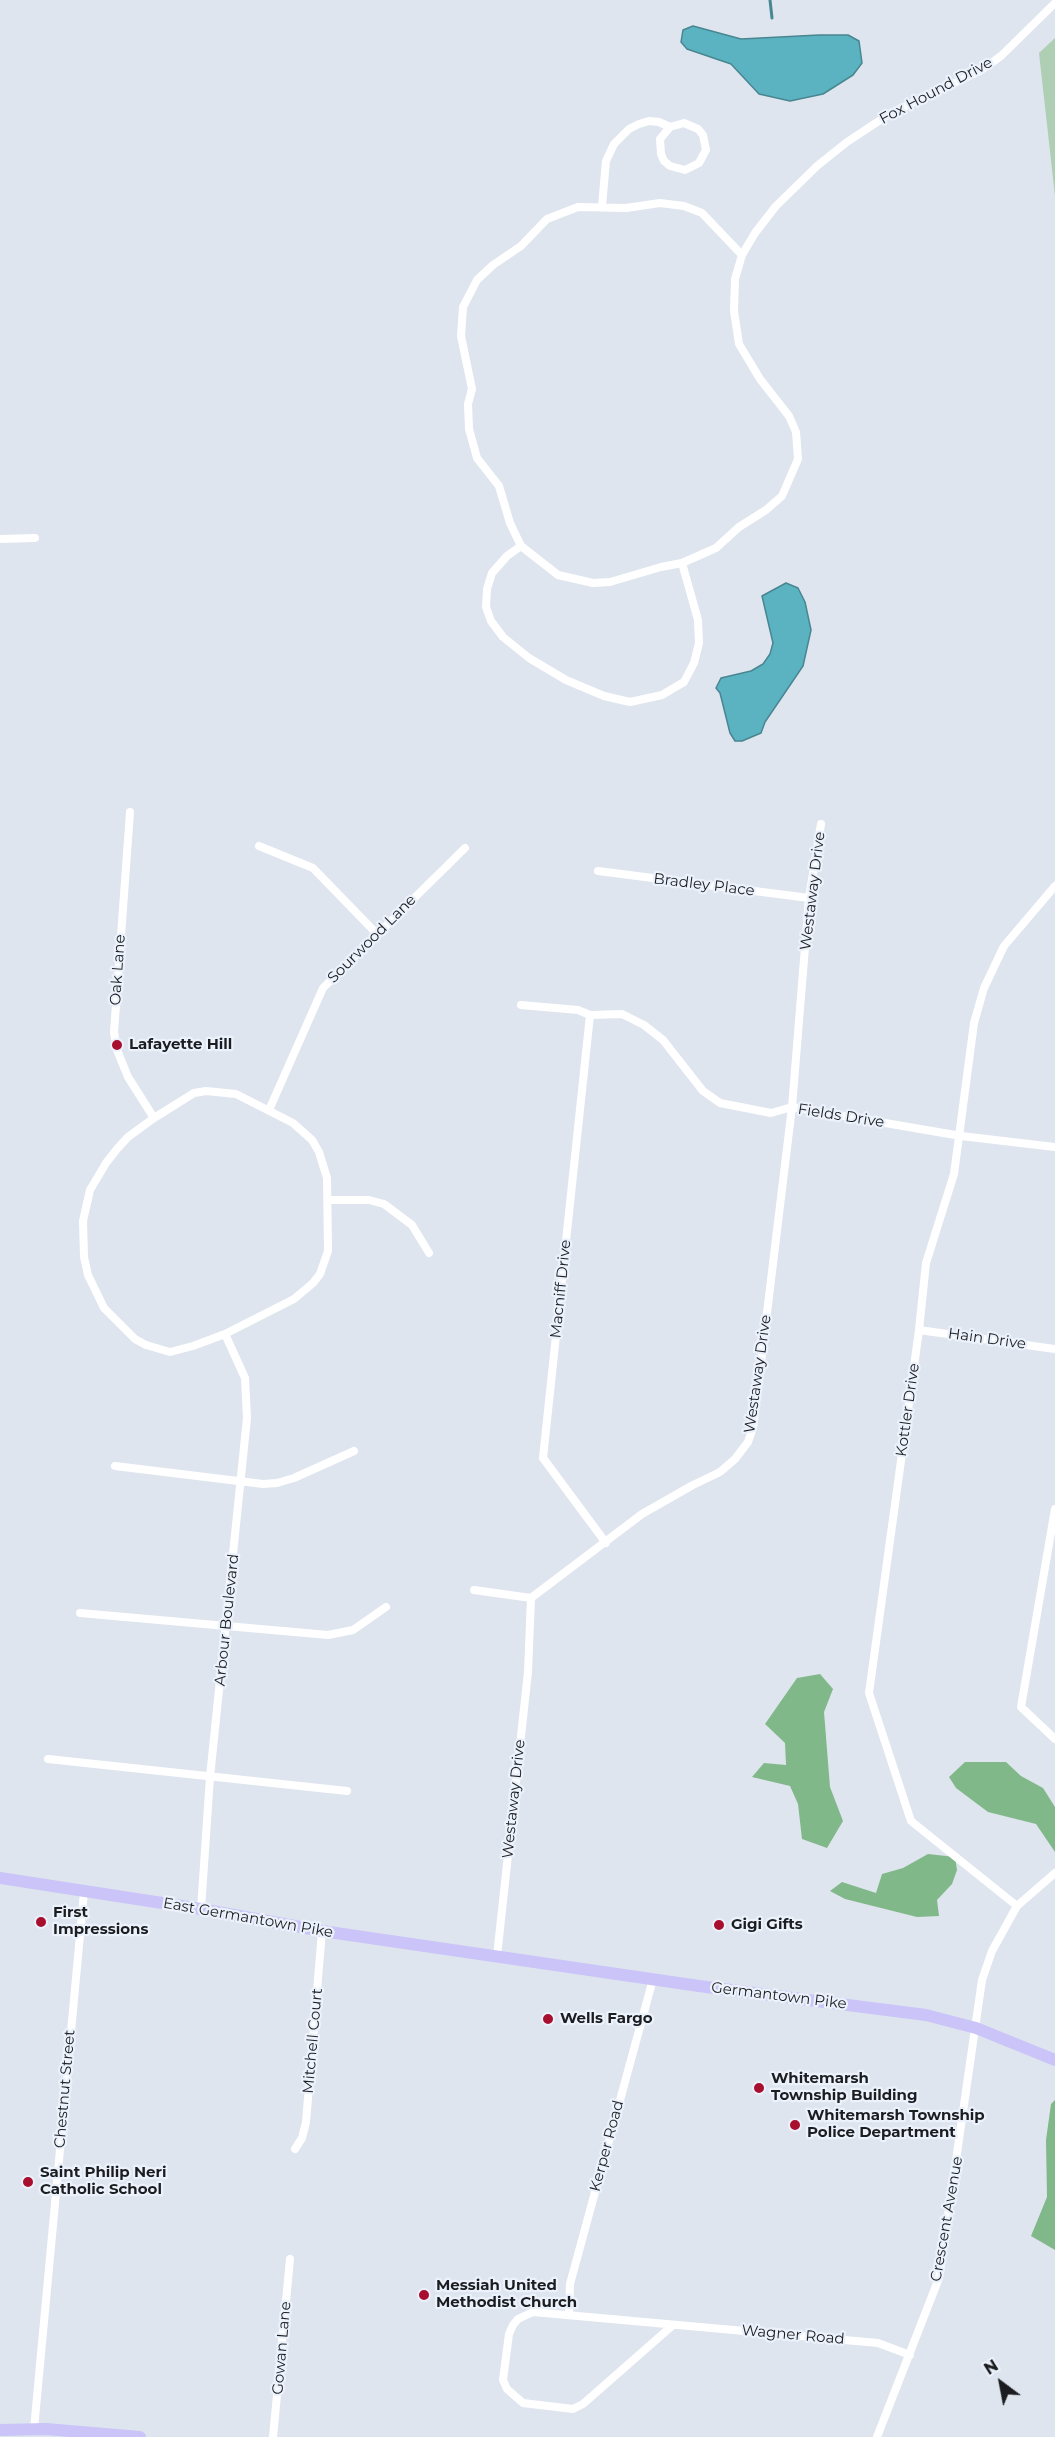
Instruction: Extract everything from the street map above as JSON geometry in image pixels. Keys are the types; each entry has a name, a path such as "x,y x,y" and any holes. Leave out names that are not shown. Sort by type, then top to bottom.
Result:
{"main road":[{"name":"East Germantown Pike","path":"0,1878 201,1909 322,1931 497,1956"},
{"name":"Germantown Pike","path":"497,1956 926,2015 976,2028 1055,2060"},
{"path":"0,2430 17,2433 34,2429 140,2437"}],"street":[{"name":"Fox Hound Drive","path":"742,255 702,213 684,206 660,203 626,208 578,207 547,219 521,246 493,265 477,280 463,307 461,336 472,389 468,404 469,429 477,458 499,486 510,523 521,546 558,575 593,583 610,582 682,563 716,548 739,527 766,510 782,496 798,459 796,432 789,416 760,379 739,344 734,311 735,279 742,255 755,233 776,206 817,165 891,113 980,71 1017,41 1055,3"},
{"path":"602,206 606,161 614,144 629,129 639,124 649,121 670,127 684,123 692,125 703,135 706,150 699,163 685,170 670,166 664,161 660,139 670,127"},
{"path":"0,539 35,538"},
{"path":"521,546 507,556 492,573 487,589 486,607 502,637 529,658 566,680 604,696 630,702 662,695 684,682 694,663 699,644 698,620 682,563"},
{"name":"Oak Lane","path":"130,812 114,1032 117,1050 128,1077 154,1118"},
{"name":"Westaway Drive","path":"497,1956 528,1672 531,1598 642,1514 720,1472 735,1459 748,1442 753,1428 792,1107 809,898 821,824"},
{"path":"259,846 313,868 377,934"},
{"name":"Sourwood Lane","path":"269,1110 319,995 332,979 465,848"},
{"name":"Bradley Place","path":"598,871 809,898"},
{"name":"Kottler Drive","path":"1017,1906 911,1821 869,1693 919,1330 926,1263 954,1174 961,1136 974,1023 984,988 1004,946 1055,886"},
{"name":"Fields Drive","path":"520,1005 578,1010 590,1015 622,1014 644,1025 663,1040 703,1091 720,1103 771,1113 792,1107 961,1136 1055,1147"},
{"name":"Macniff Drive","path":"590,1015 543,1458 606,1543"},
{"path":"206,1091 236,1094 269,1110 303,1130 319,1152 327,1178 329,1200 328,1251 320,1274 294,1299 225,1334 170,1352 146,1345 125,1331 104,1308 88,1275 82,1238 85,1205 90,1190 101,1170 128,1137 194,1093 206,1091"},
{"path":"329,1200 369,1200 390,1208 412,1225 429,1253"},
{"name":"Hain Drive","path":"919,1330 1055,1349"},
{"name":"Arbour Boulevard","path":"201,1909 210,1777 242,1480 247,1395 241,1366 225,1334"},
{"path":"115,1466 263,1484 287,1481 354,1451"},
{"path":"1055,1509 1021,1707 1055,1739"},
{"path":"474,1590 531,1598"},
{"path":"80,1614 336,1635 361,1626 386,1607"},
{"path":"48,1759 347,1791"},
{"name":"Crescent Avenue","path":"878,2437 939,2278 982,1980 1004,1927 1017,1906 1055,1872"},
{"name":"Chestnut Street","path":"34,2429 84,1892"},
{"name":"Mitchell Court","path":"295,2149 302,2138 306,2122 322,1931"},
{"name":"Kerper Road","path":"570,2315 570,2284 653,1979"},
{"name":"Gowan Lane","path":"273,2437 290,2259"},
{"name":"Wagner Road","path":"673,2325 583,2404 573,2409 523,2403 507,2389 503,2380 509,2334 518,2319 533,2312 878,2343 910,2355"}],"green space":[{"path":"1055,38 1055,196 1039,53"},
{"path":"820,1674 833,1689 824,1712 830,1787 843,1821 827,1848 802,1839 798,1804 790,1786 752,1777 764,1763 786,1765 785,1743 765,1724 797,1678"},
{"path":"965,1762 1006,1762 1021,1776 1043,1788 1055,1807 1055,1852 1036,1824 988,1812 956,1788 949,1777"},
{"path":"928,1854 955,1857 957,1870 952,1884 937,1900 939,1916 917,1917 845,1899 830,1891 842,1882 876,1893 882,1874 903,1868"},
{"path":"1055,2100 1055,2250 1031,2236 1047,2197 1046,2140 1051,2104"}],"water":[{"path":"693,26 741,39 848,35 859,41 862,63 853,75 823,94 790,101 759,94 731,64 687,49 681,42 683,30"},
{"path":"786,583 798,588 805,602 811,630 803,666 765,722 761,733 742,741 735,741 730,733 720,693 716,688 721,678 751,671 763,664 770,654 773,643 762,596"}],"waterway":[{"path":"770,0 772,18"}],"place":[{"name":"Lafayette Hill","path":"117,1045"},
{"name":"First Impressions","path":"41,1922"},
{"name":"Gigi Gifts","path":"719,1925"},
{"name":"Wells Fargo","path":"548,2019"},
{"name":"Whitemarsh Township Building","path":"759,2088"},
{"name":"Whitemarsh Township Police Department","path":"795,2125"},
{"name":"Saint Philip Neri Catholic School","path":"28,2182"},
{"name":"Messiah United Methodist Church","path":"424,2295"}]}
